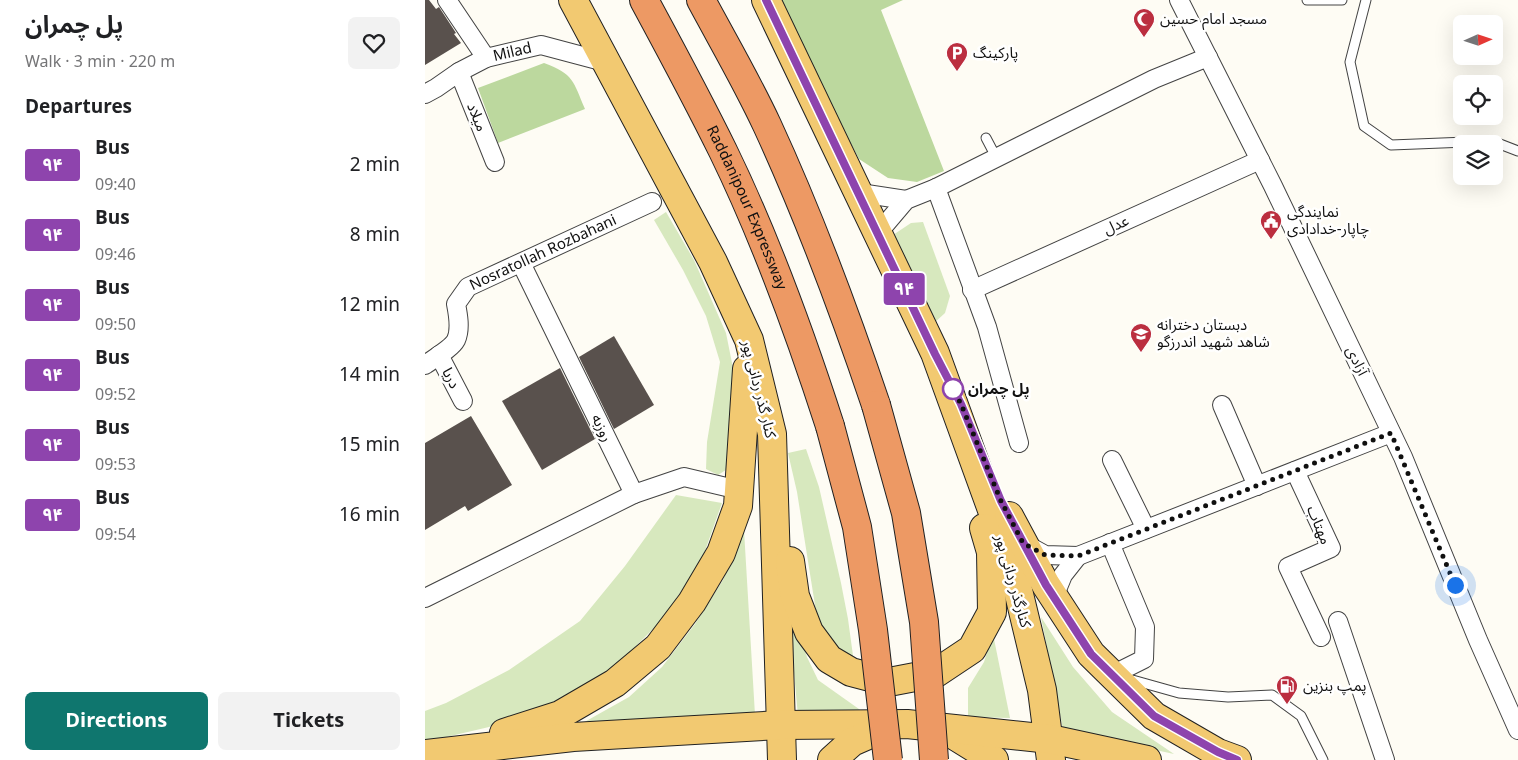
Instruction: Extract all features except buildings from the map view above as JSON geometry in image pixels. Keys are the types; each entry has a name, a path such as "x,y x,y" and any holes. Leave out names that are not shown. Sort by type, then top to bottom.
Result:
{"highway":[{"name":"Raddanipour Expressway","path":"644,0 723,152 758,229 813,372 830,426 857,527 873,630 889,760"},
{"path":"701,0 766,124 799,199 837,294 876,405 906,513 924,622 934,760"}],"main road":[{"name":"کنار گذر ردانی پور","path":"573,0 713,262 749,340 772,434 782,760"},
{"name":"کنارگذر ردانی پور","path":"766,0 935,354 1012,566 1041,690 1050,749"},
{"path":"425,754 508,732 560,715 615,683 658,647 692,602 721,553 738,506 749,340"},
{"path":"772,434 795,596 809,632 829,659 851,672 889,682 936,673 972,649 991,612 991,552 935,354"},
{"path":"935,354 961,404 1001,501 1054,598 1091,654 1154,716 1218,752 1237,760"},
{"path":"425,754 573,737 780,725 892,724 943,728 1050,749 1147,760"},
{"path":"832,760 852,742 892,724"},
{"path":"943,728 994,760"}],"street":[{"name":"آزادی","path":"1179,0 1260,160 1391,433 1518,730"},
{"path":"449,1 486,58"},
{"name":"Milad","path":"425,94 459,72 486,58 541,45 605,62"},
{"path":"878,233 906,200 936,188 1154,79 1208,57"},
{"name":"میلاد","path":"459,72 495,162"},
{"name":"عدل","path":"973,290 1260,160"},
{"path":"936,188 987,327 1019,443"},
{"path":"859,194 906,200"},
{"name":"Nosratollah Rozbahani","path":"432,360 456,340 459,322 456,304 468,287 652,202"},
{"name":"روزبه","path":"521,263 634,494"},
{"name":"دریا","path":"432,360 463,401"},
{"path":"1222,405 1257,486"},
{"path":"1023,543 1045,555 1078,556 1391,433"},
{"path":"1112,460 1146,529"},
{"name":"مهتاب","path":"1295,471 1331,548 1288,567 1321,637"},
{"path":"425,598 634,494 684,477 739,490"},
{"path":"1110,543 1145,627 1144,659 1112,675"},
{"path":"1054,598 1063,575 1078,556"},
{"path":"1338,621 1385,760"}],"lane":[{"path":"1307,0 1342,0"},
{"path":"1366,0 1350,62 1364,126 1391,145 1492,141 1518,151"},
{"path":"986,138 996,157"},
{"path":"1112,675 1179,693 1229,697 1272,695 1301,716 1323,760"}],"green space":[{"path":"777,0 903,0 881,10 944,171 917,182 888,178 859,159"},
{"path":"544,63 567,75 575,85 585,109 498,143 478,88"},
{"path":"666,212 694,260 726,333 734,373 732,466 718,475 706,469 707,442 720,362 706,316 683,270 654,220"},
{"path":"923,222 950,296 945,313 933,324 890,237 911,223"},
{"path":"806,449 819,487 841,583 854,663 834,647 818,624 797,492 788,453"},
{"path":"676,495 722,503 701,562 661,621 608,674 554,704 489,727 425,742 425,711 446,703 509,670 580,621 625,566"},
{"path":"744,530 755,715 572,729 629,697 662,667 695,624 723,580"},
{"path":"787,597 807,657 818,680 866,714 798,716"},
{"path":"1041,617 1073,667 1112,712 1174,754 1063,730"},
{"path":"993,634 1010,718 968,717 968,688 984,662"}],"bus line":[{"name":"۹۴","path":"766,0 935,354 961,404 1001,501 1046,585 1091,654 1154,716 1218,752 1237,760"}],"place":[{"name":"مسجد امام حسین","path":"1144,38"},
{"name":"پارکینگ","path":"957,72"},
{"name":"نمایندگی چاپار-خدادادی","path":"1271,240"},
{"name":"دبستان دخترانه شاهد شهید اندرزگو","path":"1141,353"},
{"name":"پل چمران","path":"953,389"},
{"name":"پمپ بنزین","path":"1287,705"}],"route":[{"path":"953,389 952,387 961,404 1001,501 1023,543 1045,555 1078,556 1391,433 1455,585"}]}
